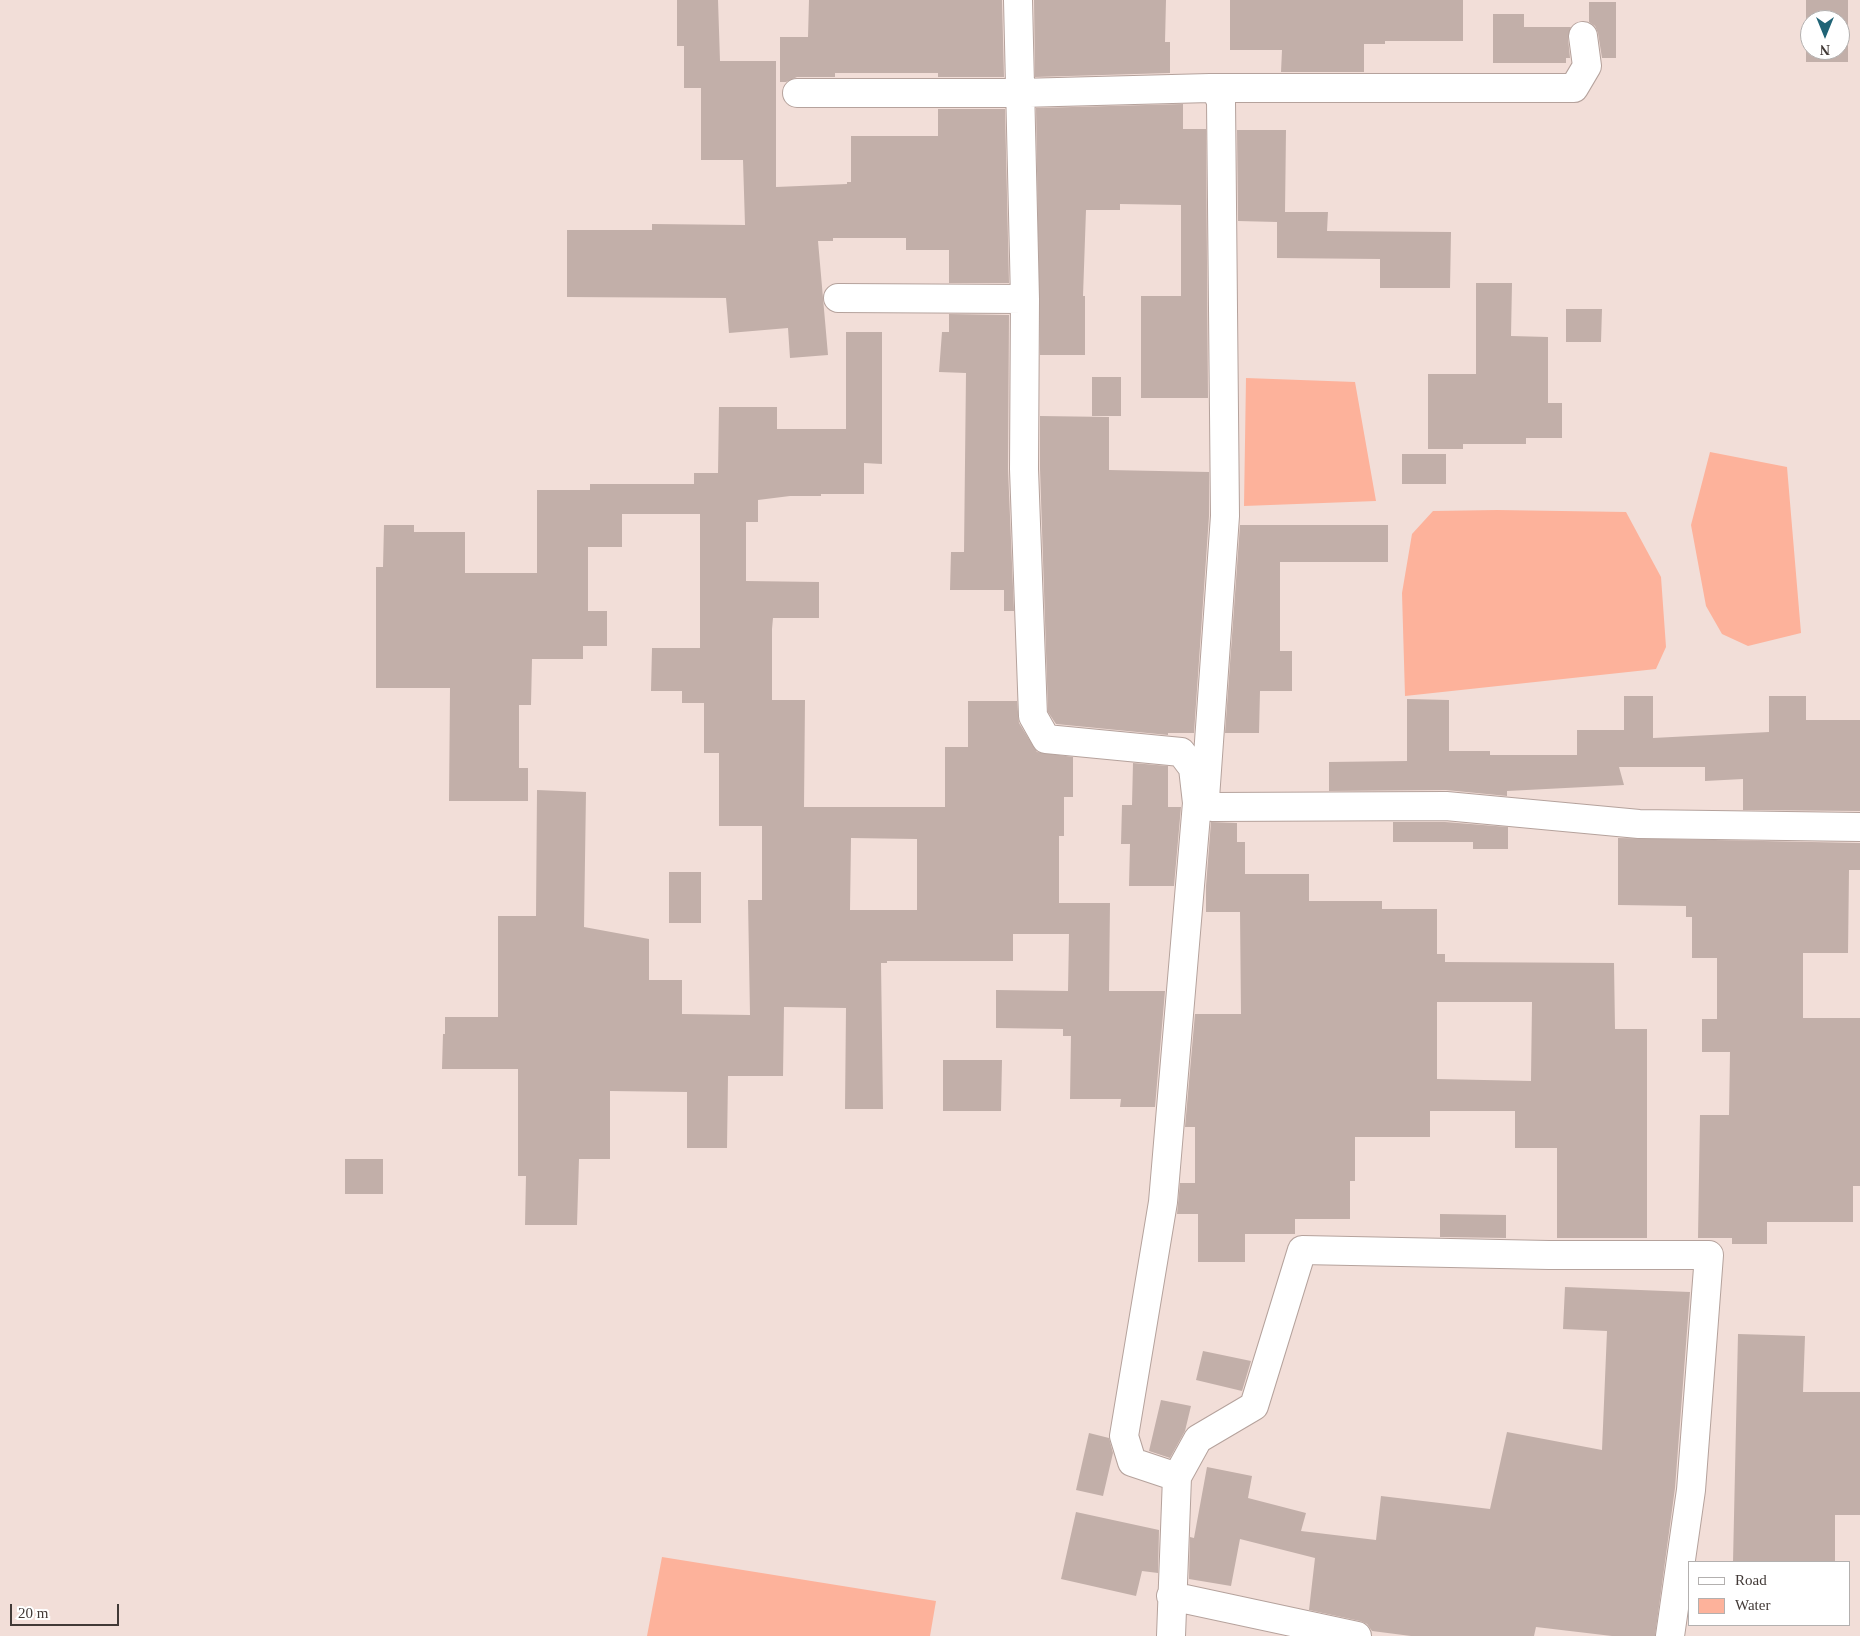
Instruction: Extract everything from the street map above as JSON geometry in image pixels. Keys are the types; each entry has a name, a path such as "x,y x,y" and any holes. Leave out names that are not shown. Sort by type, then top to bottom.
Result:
{"street":[{"path":"1018,0 1025,299 1024,476 1033,716 1046,739 1181,752 1193,768 1195,786 1196,813 1163,1202 1124,1436 1132,1462 1177,1477"},
{"path":"797,93 1020,93 1210,88 1574,88 1587,66 1583,36"},
{"path":"1210,88 1216,91 1221,101 1225,516 1205,798 1208,804 1212,808 1446,806 1639,824 1860,827"},
{"path":"838,298 1025,299"},
{"path":"1171,1636 1171,1596 1177,1477 1198,1439 1254,1406 1302,1250 1549,1255 1709,1255 1691,1490 1670,1636"},
{"path":"1171,1596 1357,1636"}],"water":[{"path":"1246,378 1355,382 1376,501 1244,506"},
{"path":"1710,452 1787,467 1801,633 1748,646 1722,634 1706,606 1691,525"},
{"path":"1433,511 1626,512 1661,577 1666,647 1656,669 1405,696 1402,593 1412,534"},
{"path":"662,1557 936,1601 930,1636 647,1636"}],"building":[{"path":"677,0 718,0 720,61 776,61 776,187 847,184 847,182 851,182 851,136 938,136 938,109 1005,109 1009,283 949,283 949,250 906,250 906,238 833,238 833,241 818,241 828,355 790,358 788,328 729,333 726,298 567,297 567,230 652,230 652,224 745,225 743,160 701,160 701,88 684,88 684,46 677,46"},
{"path":"809,0 1002,0 1004,77 938,77 938,73 835,73 835,77 797,77 786,82 780,82 780,37 808,37"},
{"path":"1034,0 1166,0 1165,42 1170,42 1170,73 1035,77"},
{"path":"1230,0 1463,0 1463,41 1385,41 1385,44 1364,44 1364,72 1281,72 1282,50 1230,50"},
{"path":"1806,0 1848,0 1848,10 1806,10"},
{"path":"1589,2 1616,2 1616,58 1602,58 1598,33 1595,26 1589,22"},
{"path":"1493,14 1524,14 1524,27 1571,27 1568,38 1570,58 1566,58 1566,63 1493,63"},
{"path":"1806,60 1848,60 1848,62 1806,62"},
{"path":"1183,104 1183,129 1206,129 1208,398 1141,398 1141,296 1181,296 1181,205 1120,204 1120,210 1086,210 1083,296 1085,296 1085,355 1040,355 1036,108"},
{"path":"1237,130 1286,130 1285,212 1328,212 1327,231 1451,232 1450,288 1380,288 1380,259 1277,258 1277,222 1238,221"},
{"path":"1476,283 1512,283 1511,336 1548,337 1548,403 1562,403 1562,438 1526,438 1526,444 1463,444 1463,449 1428,449 1428,374 1476,374"},
{"path":"1566,309 1602,309 1601,342 1566,342"},
{"path":"949,314 1009,315 1008,469 1014,611 1004,611 1004,590 950,590 951,552 964,552 966,373 939,372 942,332 949,332"},
{"path":"846,332 882,332 882,464 864,463 864,494 821,494 821,496 790,496 758,500 758,522 746,522 746,581 819,582 819,618 773,618 772,629 772,700 805,700 804,807 945,807 945,747 968,747 968,701 1017,701 1019,723 1037,752 1073,757 1073,797 1064,797 1064,836 1059,836 1059,903 1110,903 1109,991 1165,991 1155,1107 1120,1107 1121,1099 1070,1099 1071,1036 1063,1036 1063,1029 996,1028 996,990 1068,991 1069,934 1013,934 1013,961 887,961 887,963 881,963 883,1109 845,1109 846,1008 784,1007 783,1076 728,1076 727,1148 687,1148 687,1092 610,1091 610,1159 579,1159 577,1225 525,1225 526,1176 518,1176 518,1069 442,1069 445,1017 498,1017 498,916 536,916 537,790 586,792 584,927 649,939 649,980 682,980 682,1014 750,1015 748,900 762,900 762,826 719,826 719,753 704,753 704,703 682,703 682,691 651,691 652,648 700,648 700,514 622,514 622,547 588,547 588,611 607,611 607,646 583,646 583,659 532,659 531,705 519,705 519,768 528,768 528,801 449,801 450,688 376,688 376,567 383,567 384,525 414,525 414,532 465,532 465,573 537,573 537,490 590,490 590,484 694,484 694,473 718,473 719,407 777,407 777,429 846,429","holes":["851,838 917,839 917,910 850,910"]},
{"path":"1092,377 1121,377 1121,416 1092,416"},
{"path":"1040,416 1109,417 1109,470 1209,472 1209,516 1194,733 1168,733 1168,735 1056,724 1048,712"},
{"path":"1402,454 1446,454 1446,484 1402,484"},
{"path":"1240,525 1388,525 1388,562 1280,562 1280,651 1292,651 1292,691 1260,691 1259,733 1225,733"},
{"path":"1624,696 1653,696 1653,738 1769,732 1769,696 1806,696 1806,720 1860,720 1860,811 1743,810 1743,779 1705,781 1705,767 1619,767 1624,785 1507,791 1507,796 1446,790 1329,791 1329,762 1407,761 1407,699 1449,700 1449,751 1490,751 1490,755 1577,755 1577,730 1624,730"},
{"path":"1133,763 1168,766 1168,807 1181,807 1174,886 1129,886 1130,844 1121,844 1122,805 1132,805"},
{"path":"1211,822 1237,823 1237,842 1245,842 1245,874 1309,874 1309,901 1382,901 1382,909 1437,909 1437,954 1445,954 1445,962 1614,963 1615,1029 1647,1029 1647,1238 1557,1238 1557,1148 1515,1148 1515,1111 1430,1111 1430,1137 1355,1137 1355,1181 1350,1181 1350,1219 1295,1219 1295,1234 1245,1234 1245,1262 1198,1262 1198,1214 1177,1214 1180,1183 1195,1183 1195,1127 1185,1127 1195,1014 1241,1014 1240,912 1206,912","holes":["1437,1002 1532,1002 1531,1081 1437,1079"]},
{"path":"1393,822 1445,822 1508,827 1508,849 1473,849 1473,842 1393,842"},
{"path":"1618,838 1860,843 1860,870 1849,870 1848,953 1803,953 1803,1018 1860,1018 1860,1186 1853,1186 1853,1222 1767,1222 1767,1244 1732,1244 1732,1238 1698,1238 1700,1115 1729,1115 1730,1052 1702,1052 1702,1019 1717,1019 1717,958 1692,958 1692,917 1686,917 1686,906 1618,905"},
{"path":"669,872 701,872 701,923 669,923"},
{"path":"943,1060 1002,1060 1001,1111 943,1111"},
{"path":"345,1159 383,1159 383,1194 345,1194"},
{"path":"1440,1214 1506,1215 1506,1238 1440,1237"},
{"path":"1565,1287 1690,1292 1675,1488 1655,1636 1612,1636 1536,1627 1534,1636 1411,1636 1372,1631 1367,1624 1360,1621 1309,1610 1315,1558 1240,1539 1231,1586 1189,1579 1190,1537 1194,1538 1207,1467 1252,1476 1248,1498 1306,1513 1301,1531 1376,1540 1381,1496 1490,1509 1507,1432 1602,1450 1607,1331 1563,1329"},
{"path":"1738,1334 1805,1336 1803,1392 1860,1392 1860,1515 1835,1515 1835,1561 1733,1561"},
{"path":"1203,1351 1251,1361 1242,1391 1196,1380"},
{"path":"1161,1400 1191,1406 1185,1431 1170,1458 1149,1451"},
{"path":"1089,1433 1109,1438 1113,1453 1103,1496 1076,1490"},
{"path":"1076,1512 1159,1530 1158,1573 1142,1571 1136,1596 1061,1579"}]}
